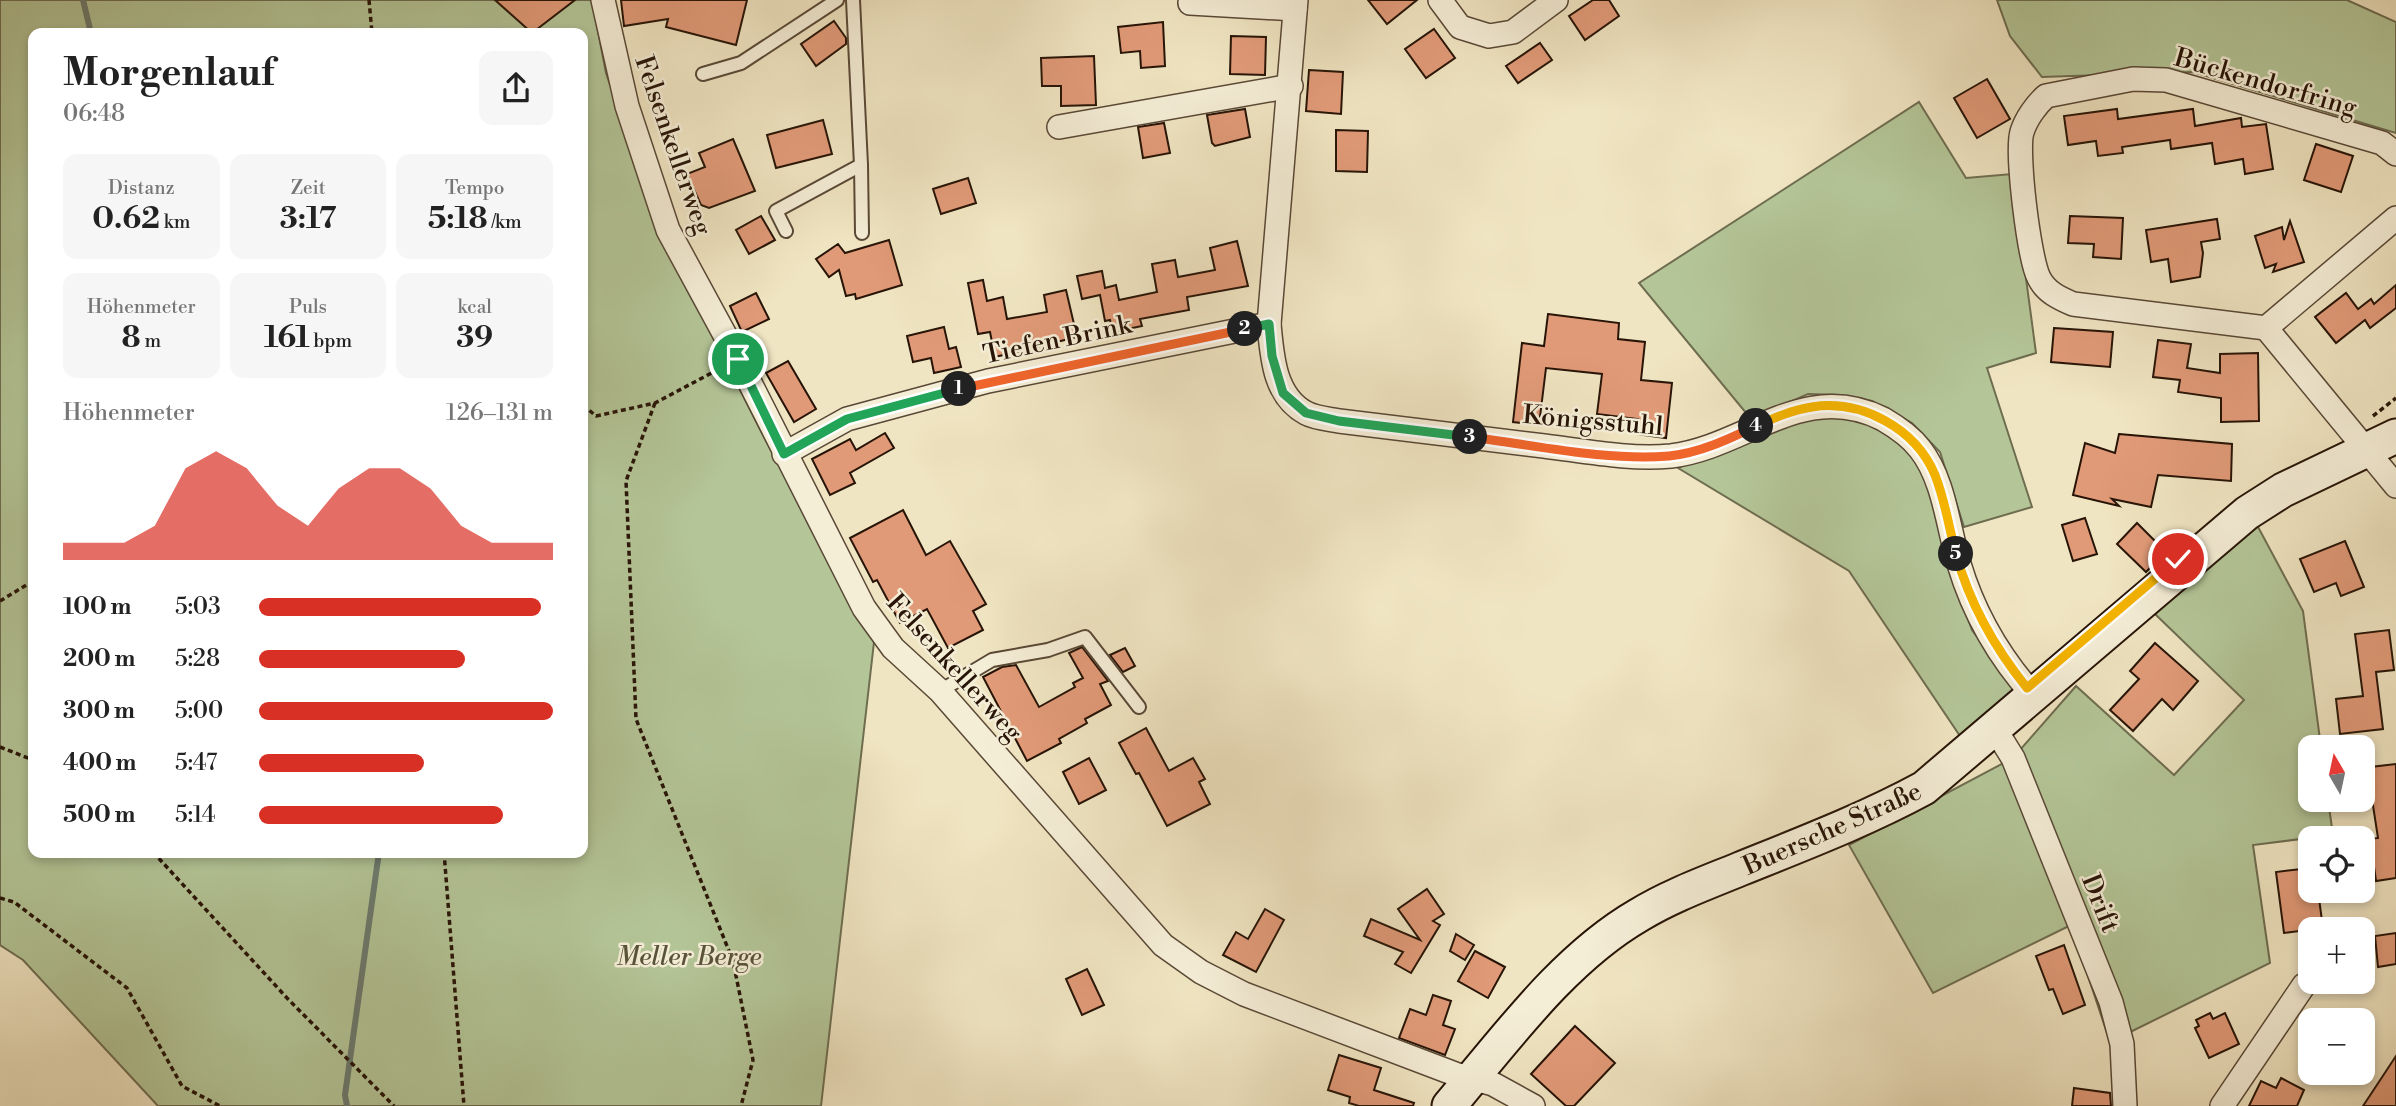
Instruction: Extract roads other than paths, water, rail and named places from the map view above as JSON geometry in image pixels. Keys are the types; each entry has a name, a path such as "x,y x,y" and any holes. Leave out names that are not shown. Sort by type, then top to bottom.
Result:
{"main road":[{"name":"Buersche Straße","path":"1449,1106 1570,968 1596,944 1639,915 1684,892 1875,814 1924,788 2247,513 2283,490 2396,436"}],"street":[{"name":"Felsenkellerweg","path":"603,0 627,106 668,230 738,359 864,608 893,648 940,691 1163,945 1201,972 1244,994 1455,1074 1493,1084 1533,1106"},
{"path":"1440,0 1460,27 1489,36 1513,32 1556,0"},
{"name":"Königsstuhl","path":"1190,3 1296,5 1269,324 1272,356 1283,393 1306,413 1339,421 1619,455 1671,456 1717,444 1778,416 1813,407 1849,408 1870,413 1892,424 1920,448 1935,475 1959,565 1976,613 2001,655 2034,696"},
{"name":"Bückendorfring","path":"2266,328 2073,304 2053,295 2039,279 2032,258 2020,152 2022,131 2038,103 2056,92 2133,79 2166,80 2382,143 2396,154"},
{"path":"1059,127 1291,86"},
{"path":"2396,218 2266,328 2396,486"},
{"name":"Tiefen Brink","path":"784,454 847,419 988,382 1269,324"},
{"name":"Drift","path":"1996,729 2012,758 2111,1002 2122,1044 2125,1106"},
{"path":"2222,1106 2298,994"}],"lane":[{"path":"703,74 741,63 837,0"},
{"path":"853,0 862,233"},
{"path":"786,231 776,212 861,165"},
{"path":"940,691 992,660 1048,650 1085,637 1139,708"}],"waterway":[{"path":"83,0 90,28"},
{"path":"347,1106 345,1095 378,858"}],"park label":[{"name":"Meller Berge","path":"689,956"}]}
